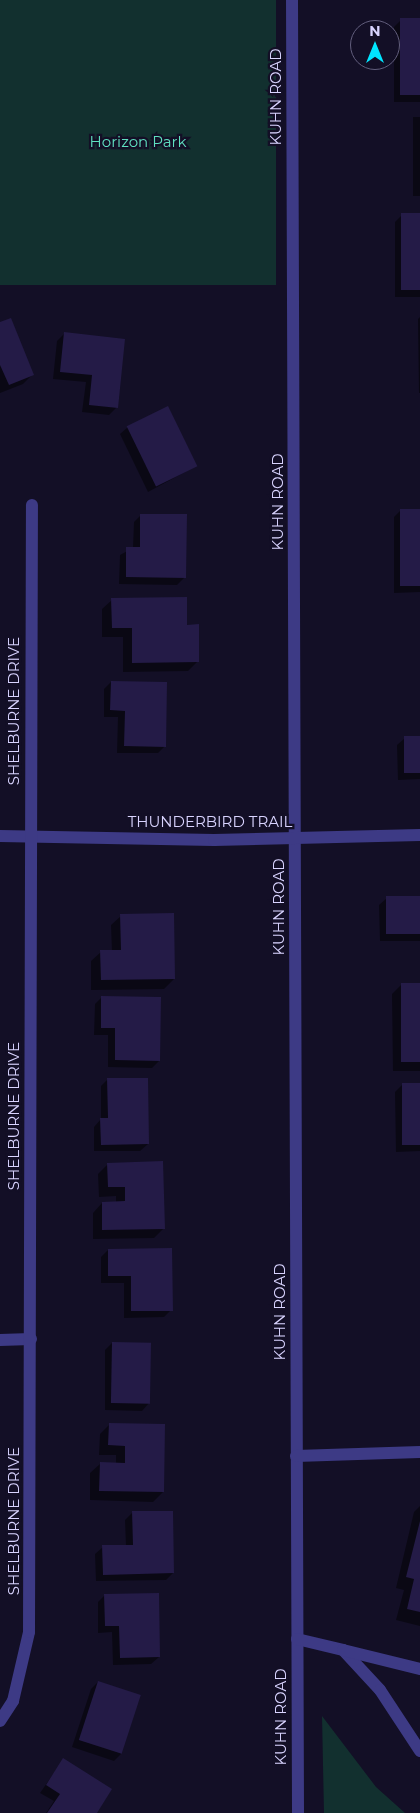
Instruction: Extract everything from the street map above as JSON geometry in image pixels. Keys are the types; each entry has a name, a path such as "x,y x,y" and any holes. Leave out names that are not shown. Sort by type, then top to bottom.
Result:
{"street":[{"name":"KUHN ROAD","path":"292,0 298,1813"},
{"name":"SHELBURNE DRIVE","path":"0,1721 14,1701 30,1632 32,505"},
{"name":"THUNDERBIRD TRAIL","path":"0,836 295,838 420,835"},
{"path":"0,1340 30,1339"},
{"path":"296,1456 420,1452"},
{"path":"297,1638 420,1669"},
{"path":"343,1650 380,1690 420,1751"}],"green space":[{"name":"Horizon Park","path":"0,0 276,0 276,285 0,285"},
{"path":"322,1716 376,1787 405,1813 324,1813"}],"building":[{"path":"400,18 420,18 420,95 400,95"},
{"path":"401,213 420,213 420,290 401,290"},
{"path":"11,318 34,375 9,385 0,365 0,322"},
{"path":"64,332 125,339 118,408 89,405 92,375 60,372"},
{"path":"168,406 197,466 156,486 127,426"},
{"path":"400,509 420,509 420,586 400,586"},
{"path":"140,514 187,514 186,578 126,577 126,547 140,547"},
{"path":"187,597 187,625 199,624 199,662 132,663 132,628 112,628 111,598"},
{"path":"111,681 167,682 166,747 124,746 125,711 110,710"},
{"path":"404,736 420,736 420,773 404,773"},
{"path":"386,896 420,896 420,934 386,934"},
{"path":"174,913 175,979 101,980 100,950 121,950 120,914"},
{"path":"401,983 420,983 420,1062 401,1062"},
{"path":"101,996 161,997 160,1061 115,1060 115,1028 101,1028"},
{"path":"107,1078 148,1078 149,1144 101,1145 100,1118 108,1118"},
{"path":"402,1083 420,1083 420,1145 402,1145"},
{"path":"163,1161 165,1229 102,1230 102,1202 125,1201 125,1187 108,1187 107,1163"},
{"path":"172,1248 173,1311 131,1311 131,1276 108,1276 108,1249"},
{"path":"112,1342 151,1343 150,1404 111,1403"},
{"path":"109,1423 165,1424 164,1492 99,1491 100,1462 125,1463 125,1446 108,1445"},
{"path":"132,1511 173,1511 174,1573 103,1575 102,1545 133,1545"},
{"path":"420,1521 420,1612 407,1609 414,1579 406,1577"},
{"path":"159,1593 160,1657 120,1658 119,1626 105,1626 104,1594"},
{"path":"98,1681 141,1695 122,1754 79,1740"},
{"path":"63,1758 112,1789 97,1813 47,1813 60,1794 46,1785"}]}
